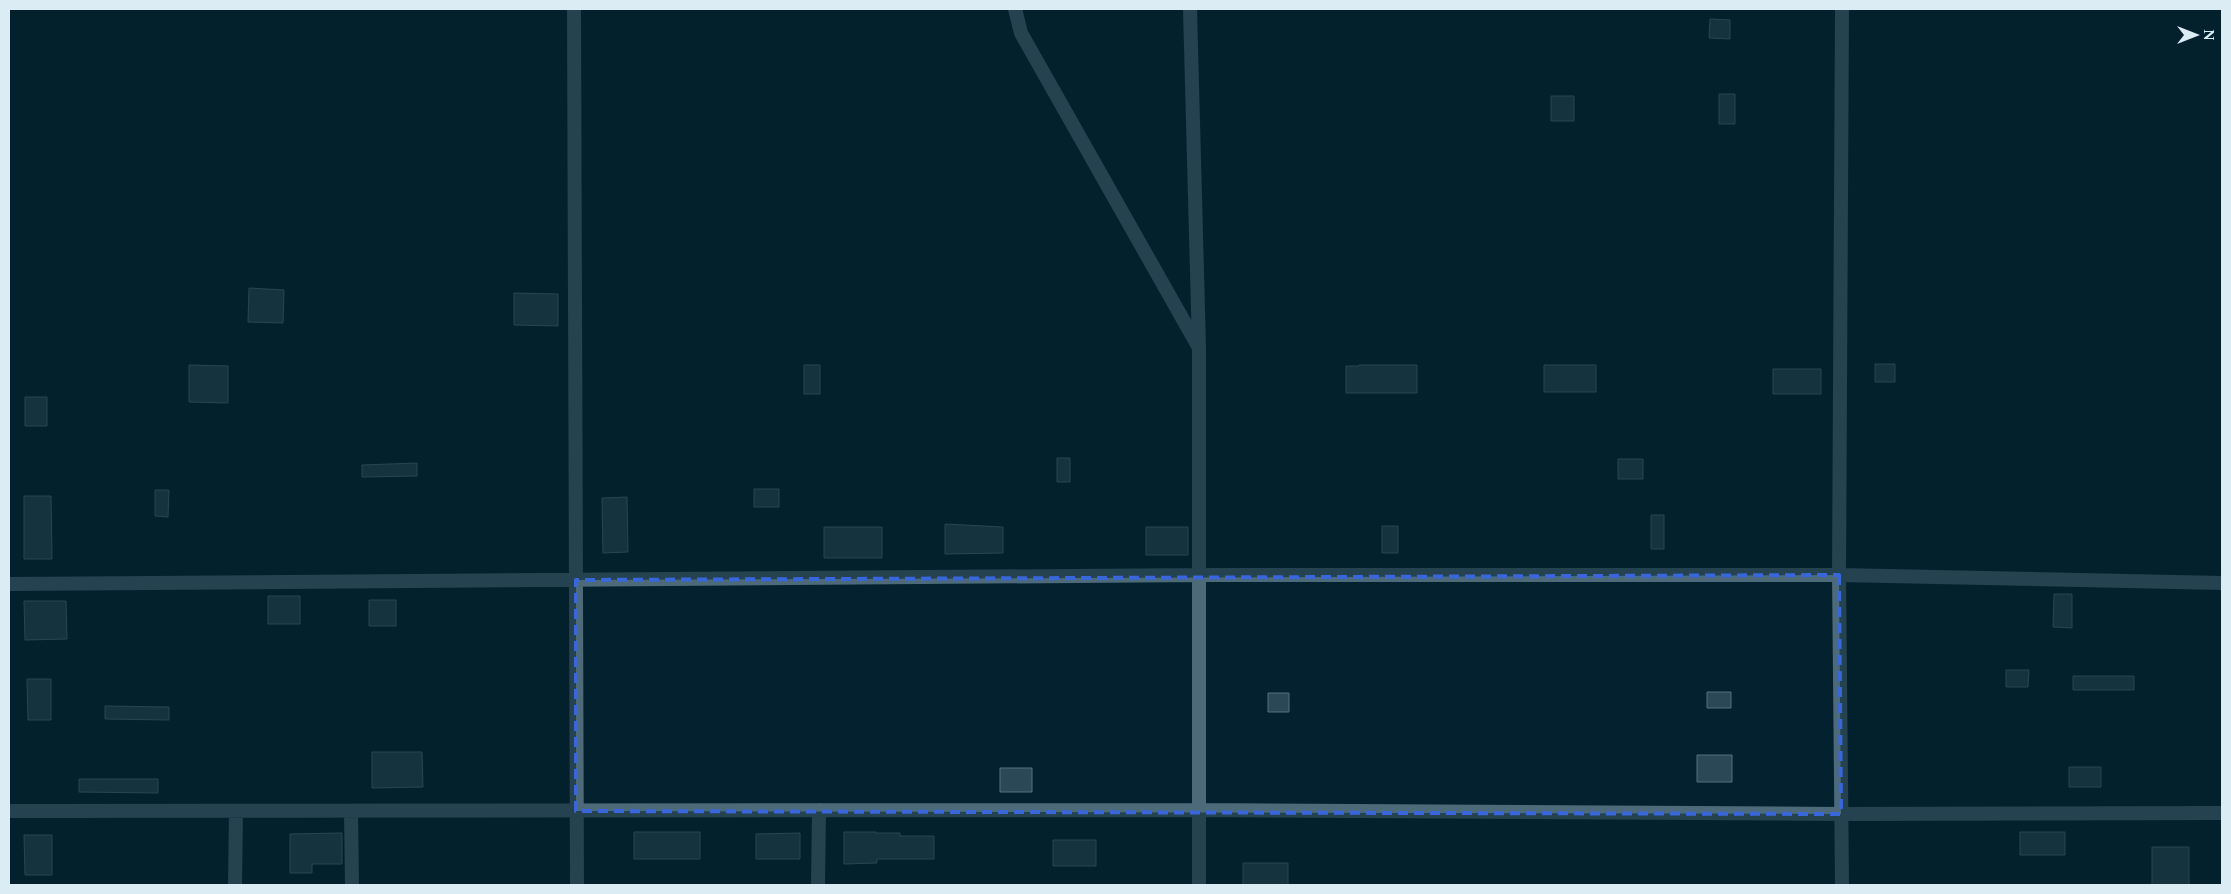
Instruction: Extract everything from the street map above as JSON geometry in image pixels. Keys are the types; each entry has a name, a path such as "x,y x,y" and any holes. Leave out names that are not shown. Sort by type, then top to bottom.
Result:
{"street":[{"path":"574,9 577,885"},
{"path":"1015,9 1021,33 1199,347"},
{"path":"1190,9 1199,347 1199,885"},
{"path":"1842,9 1839,575 1842,885"},
{"path":"9,584 1199,575 1839,575 2222,582"},
{"path":"818,885 819,810"},
{"path":"9,811 1199,810 1841,814 2222,813"},
{"path":"235,885 236,811"},
{"path":"351,811 352,885"}],"highlighted area":[{"path":"1839,575 1841,814 576,811 576,580"}],"building":[{"path":"1710,19 1730,20 1730,39 1709,38"},
{"path":"1719,94 1735,94 1735,124 1719,124"},
{"path":"1551,96 1574,96 1574,121 1551,121"},
{"path":"249,288 284,290 283,323 248,322"},
{"path":"514,293 558,294 558,326 514,325"},
{"path":"1875,364 1895,364 1895,382 1875,382"},
{"path":"189,365 228,366 228,403 189,402"},
{"path":"804,365 820,365 820,394 804,394"},
{"path":"1417,365 1417,393 1346,393 1346,366"},
{"path":"1544,365 1596,365 1596,392 1544,392"},
{"path":"1773,369 1821,369 1821,394 1773,394"},
{"path":"25,397 47,397 47,426 25,426"},
{"path":"1057,458 1070,458 1070,482 1057,482"},
{"path":"1618,459 1643,459 1643,479 1618,479"},
{"path":"417,463 417,476 362,477 362,465"},
{"path":"754,489 779,489 779,507 754,507"},
{"path":"155,490 169,490 168,517 155,516"},
{"path":"24,496 51,496 52,559 24,559"},
{"path":"627,497 628,552 603,553 602,498"},
{"path":"1651,515 1664,515 1664,549 1651,549"},
{"path":"945,524 1003,527 1003,553 945,554"},
{"path":"1382,526 1398,526 1398,553 1382,553"},
{"path":"824,527 882,527 882,558 824,558"},
{"path":"1146,527 1188,527 1188,555 1146,555"},
{"path":"2054,594 2072,594 2072,628 2053,627"},
{"path":"268,596 300,596 300,624 268,624"},
{"path":"369,600 396,600 396,626 369,626"},
{"path":"24,601 66,601 67,639 25,640"},
{"path":"2006,670 2029,670 2028,687 2006,687"},
{"path":"2073,676 2134,676 2134,690 2073,690"},
{"path":"27,679 51,679 51,720 28,720"},
{"path":"1707,692 1731,692 1731,708 1707,708"},
{"path":"1268,693 1289,693 1289,712 1268,712"},
{"path":"105,706 169,707 169,720 105,719"},
{"path":"372,752 422,752 423,787 372,788"},
{"path":"1697,755 1732,755 1732,782 1697,782"},
{"path":"2069,767 2101,767 2101,787 2069,787"},
{"path":"1000,768 1032,768 1032,792 1000,792"},
{"path":"79,779 158,779 158,793 79,792"},
{"path":"634,832 700,832 700,859 634,859"},
{"path":"844,832 900,833 900,836 934,836 934,859 877,859 877,863 844,864"},
{"path":"2020,832 2065,832 2065,855 2020,855"},
{"path":"342,833 342,864 312,864 312,873 290,873 290,834"},
{"path":"800,833 800,859 756,859 756,834"},
{"path":"24,835 52,835 52,875 25,875"},
{"path":"1053,840 1096,840 1096,866 1053,866"},
{"path":"2152,847 2189,847 2189,885 2152,885"},
{"path":"1243,863 1288,863 1288,885 1243,885"}]}
